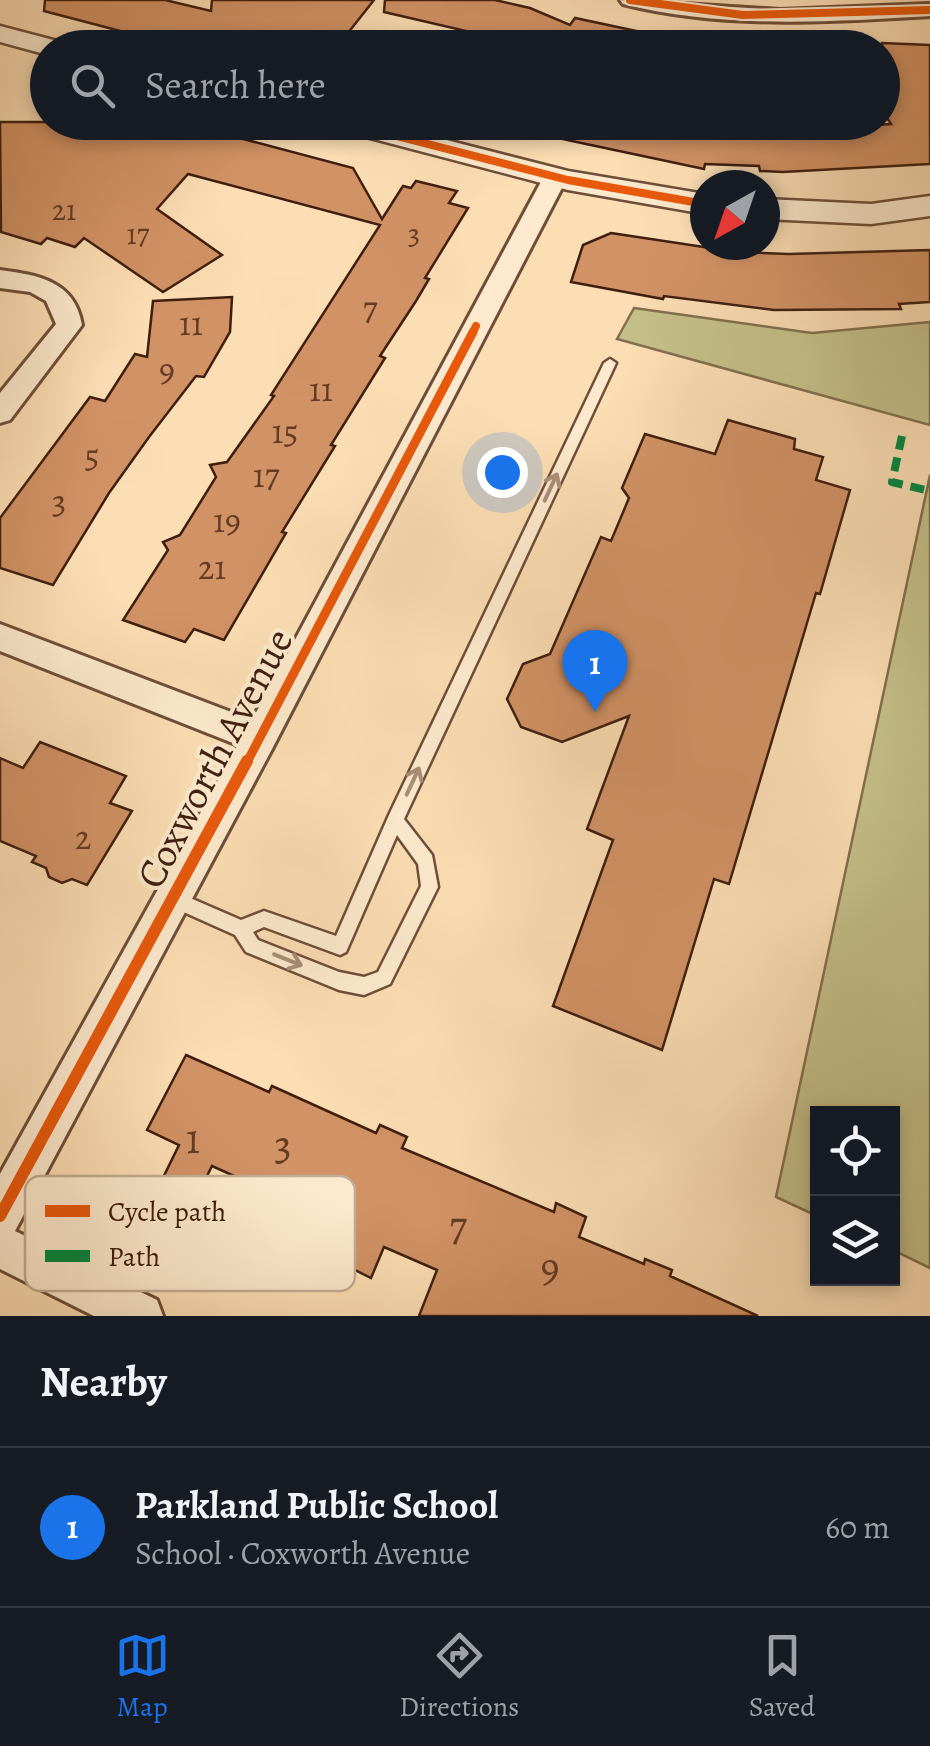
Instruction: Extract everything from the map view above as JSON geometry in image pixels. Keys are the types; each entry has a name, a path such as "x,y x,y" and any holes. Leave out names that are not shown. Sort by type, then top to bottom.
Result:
{"street":[{"path":"630,0 736,16 808,17 930,10"},
{"path":"0,34 30,42"},
{"path":"410,140 555,178 690,201"},
{"name":"Coxworth Avenue","path":"0,1216 174,899 555,178"},
{"path":"780,210 872,214 930,206"},
{"path":"0,279 31,283 60,294 69,310 70,326 0,414"},
{"path":"0,636 260,738"},
{"path":"0,1246 25,1258"},
{"path":"91,1291 141,1316"}],"lane":[{"path":"241,929 264,919 340,946 395,820 610,363"},
{"path":"174,899 241,929 252,946 339,981 364,986 384,978 430,887 426,861 395,820"}],"shaded area":[{"path":"634,308 812,333 930,322 930,425 617,339"},
{"path":"930,475 930,1268 900,1253 900,1106 810,1106 810,1213 776,1197"}],"building":[{"path":"45,0 165,0 211,11 212,0 374,0 350,30 116,30 44,11"},
{"path":"385,0 495,0 530,8 570,25 575,18 631,30 462,30 384,12"},
{"path":"900,44 930,45 930,164 783,172 760,170 759,166 705,164 704,169 567,140 900,140"},
{"path":"0,122 30,122 30,140 247,140 353,168 382,219 403,186 411,188 416,181 457,191 449,203 468,208 380,356 385,358 331,445 335,446 282,532 286,533 224,640 194,629 185,642 123,620 168,550 163,542 180,535 216,477 210,465 227,462 274,396 271,395 380,225 188,174 157,209 222,255 163,292 84,238 75,247 47,238 41,244 1,232"},
{"path":"611,233 690,245 690,260 780,260 780,254 930,250 930,302 899,304 901,309 774,310 664,296 663,299 571,282 583,245"},
{"path":"232,297 230,332 204,377 196,376 149,437 109,493 53,585 0,568 0,518 90,397 105,401 135,354 147,357 153,301"},
{"path":"728,420 795,439 794,449 823,457 816,480 850,490 729,884 714,879 662,1050 553,1006 613,840 587,829 629,716 562,742 521,727 507,699 523,664 550,654 601,537 611,541 629,498 622,488 645,434 715,454"},
{"path":"40,742 126,776 110,803 132,811 87,885 72,879 62,883 49,877 46,868 32,862 36,856 0,841 0,758 23,768"},
{"path":"186,1055 269,1092 272,1086 376,1133 380,1125 407,1137 402,1148 554,1212 556,1203 586,1217 579,1237 644,1264 645,1259 672,1270 670,1276 758,1316 419,1316 437,1270 384,1247 371,1278 355,1270 355,1176 234,1176 212,1166 207,1176 164,1176 179,1145 147,1130"}],"marked path":[{"path":"902,436 892,482 930,491"}],"cycle path":[{"path":"630,0 743,15 930,10"},
{"path":"410,140 568,180 690,202"},
{"path":"0,1216 260,738 476,326"}],"place":[{"name":"Parkland Public School","path":"595,712"}]}
